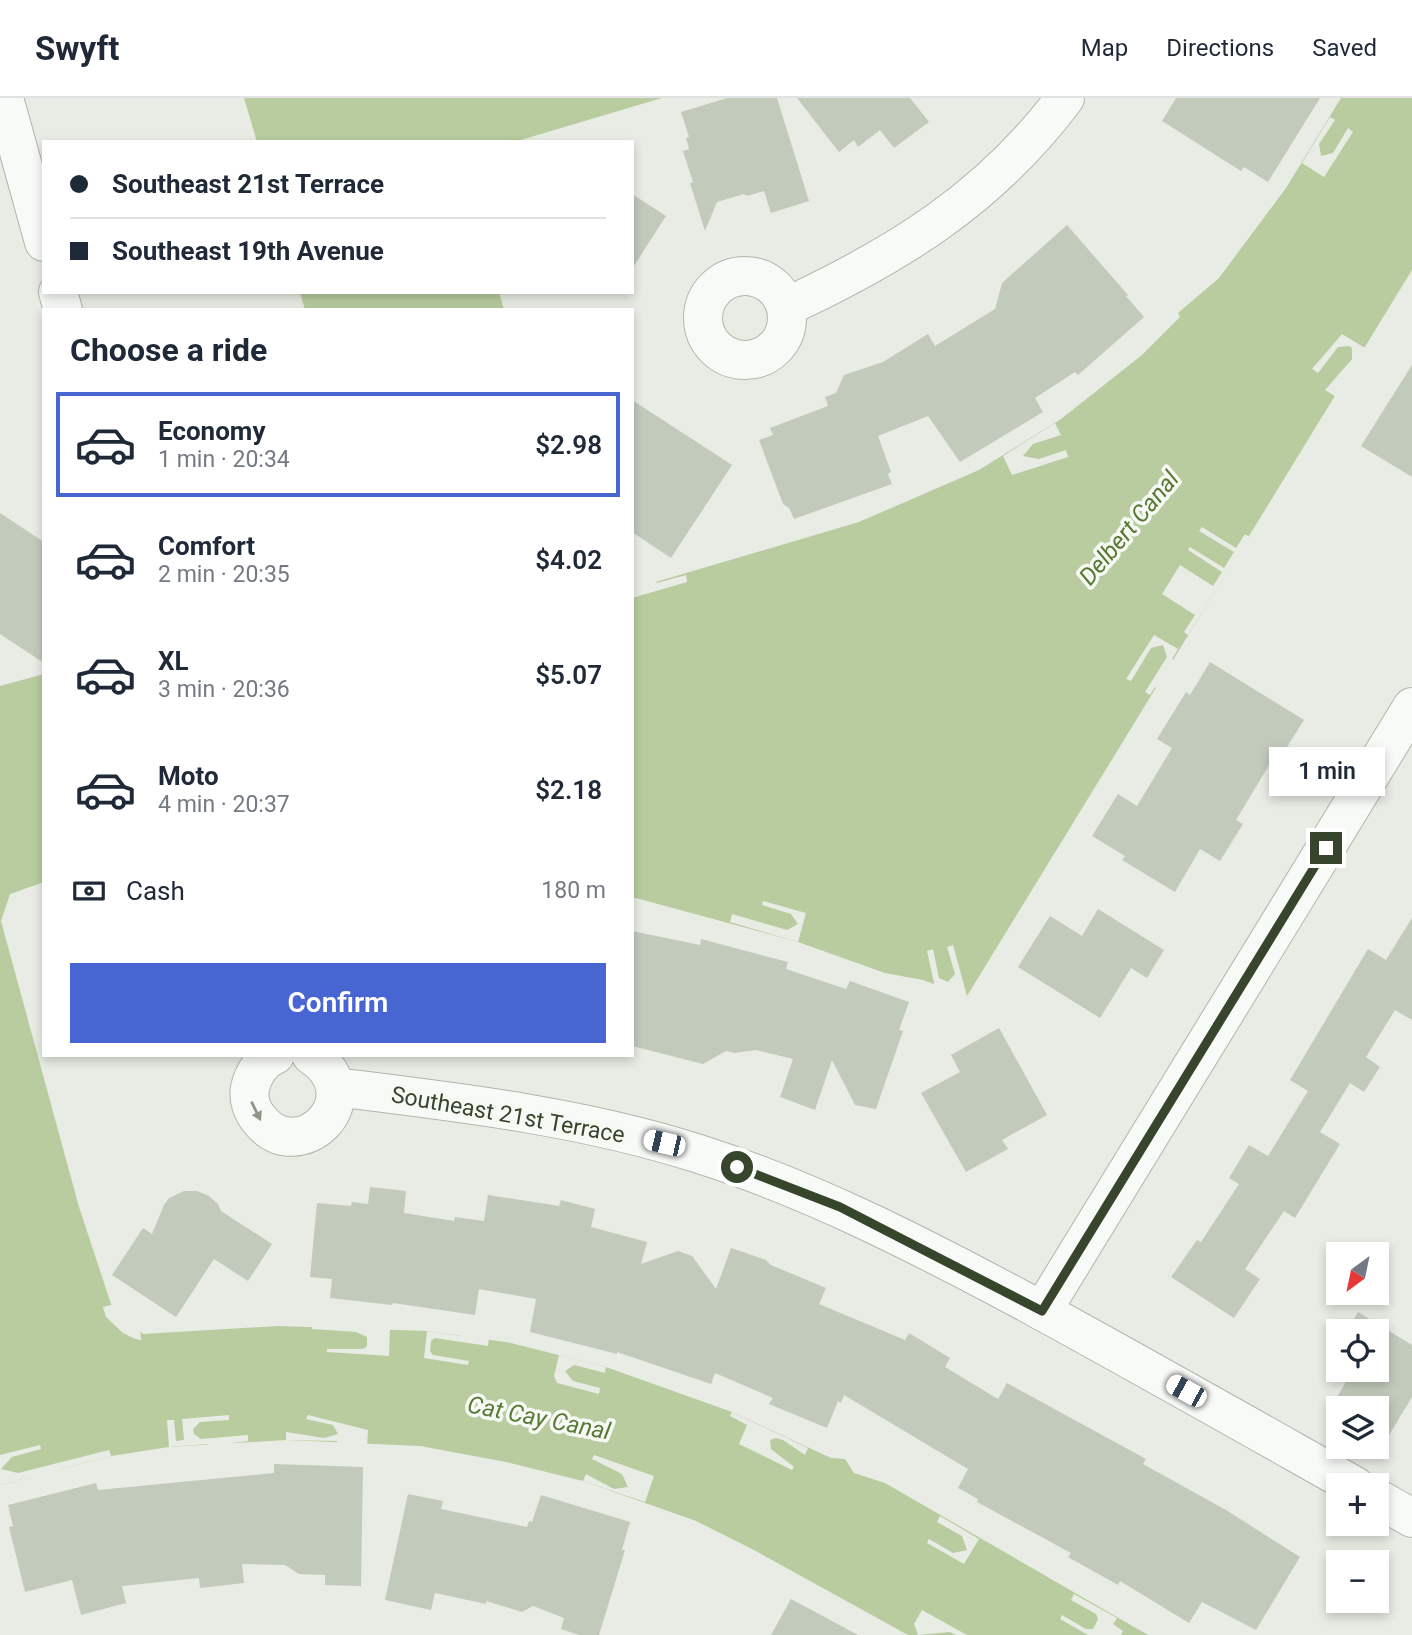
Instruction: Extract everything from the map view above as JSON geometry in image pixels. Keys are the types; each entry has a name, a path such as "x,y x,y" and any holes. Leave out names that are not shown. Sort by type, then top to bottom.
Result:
{"street":[{"path":"4,98 42,235"},
{"path":"786,307 876,263 946,217 1007,165 1065,98"},
{"path":"1042,1311 1412,707"},
{"path":"272,1057 262,1063 254,1076 250,1099 254,1113 263,1125 281,1135 296,1137 313,1132 325,1123 333,1110 335,1087 331,1074 314,1057"},
{"name":"Southeast 21st Terrace","path":"335,1087 566,1121 696,1153 840,1207 1042,1311 1332,1473"},
{"path":"1389,1505 1412,1518"}],"water":[{"path":"244,98 662,98 521,140 256,140"},
{"name":"Delbert Canal","path":"1341,98 1412,98 1412,270 967,996 923,980 885,973 798,942 634,898 634,588 859,522 979,470 1061,419 1142,355 1180,317 1178,313 1219,278 1286,188"},
{"path":"301,294 500,294 503,308 304,308"},
{"name":"Cat Cay Canal","path":"42,675 42,883 10,894 1,921 79,1207 111,1304 143,1334 278,1326 427,1331 511,1343 606,1367 732,1412 831,1458 845,1459 854,1473 885,1483 1148,1635 908,1635 696,1521 583,1481 506,1462 420,1446 286,1440 169,1447 111,1456 0,1485 0,686"}],"pier":[{"path":"1330,117 1335,120 1319,144 1321,156 1333,153 1348,128 1353,132 1324,177 1302,163"},
{"path":"1342,334 1365,348 1338,398 1325,390 1352,359 1352,348 1338,347 1318,373 1312,369"},
{"path":"1055,423 1061,435 1033,444 1023,456 1039,459 1066,450 1068,457 1012,475 1003,456"},
{"path":"1202,527 1236,548 1245,534 1249,537 1188,635 1184,632 1195,615 1162,594 1180,565 1213,586 1222,572 1188,550 1190,547 1224,568 1234,552 1199,531"},
{"path":"686,575 687,582 634,597 634,585 655,579 657,583"},
{"path":"1154,635 1178,649 1172,659 1175,661 1158,689 1155,687 1150,695 1145,692 1167,657 1163,645 1151,648 1131,681 1126,679"},
{"path":"763,901 806,913 798,942 730,922 732,914 787,930 798,924 791,914 762,905"},
{"path":"953,945 967,996 960,997 935,988 927,951 933,949 939,978 948,982 955,974 947,947"},
{"path":"115,1304 140,1327 141,1340 123,1333 106,1317 103,1307"},
{"path":"312,1323 390,1326 389,1356 327,1352 327,1349 363,1349 367,1346 367,1337 356,1332 312,1329"},
{"path":"427,1331 460,1336 461,1332 489,1336 488,1346 435,1338 431,1341 430,1351 433,1355 469,1361 468,1365 424,1358"},
{"path":"559,1355 606,1367 605,1373 574,1365 565,1371 573,1381 600,1388 599,1394 557,1383 554,1376"},
{"path":"732,1412 808,1448 805,1455 783,1440 770,1440 771,1449 794,1467 792,1470 739,1444 747,1425 730,1416"},
{"path":"229,1415 229,1420 200,1422 193,1429 194,1434 201,1439 248,1435 248,1441 209,1448 208,1444 169,1447 167,1420 174,1420 176,1441 184,1440 182,1419"},
{"path":"308,1415 368,1430 367,1447 338,1445 337,1441 286,1440 286,1432 324,1438 338,1434 333,1425 306,1419"},
{"path":"40,1445 41,1449 12,1457 1,1469 18,1473 109,1450 111,1456 32,1480 31,1477 0,1485 0,1455"},
{"path":"594,1455 654,1476 645,1502 583,1481 586,1474 614,1489 628,1487 622,1474 592,1459"},
{"path":"940,1516 979,1539 964,1564 927,1543 929,1539 953,1553 967,1550 962,1536 937,1522"},
{"path":"1074,1594 1117,1618 1113,1624 1123,1631 1121,1635 1088,1635 1060,1619 1062,1615 1086,1629 1093,1629 1098,1619 1096,1614 1071,1600"},
{"path":"922,1610 967,1635 950,1632 918,1635 914,1624"}],"building":[{"path":"727,98 777,98 809,201 771,213 764,191 747,196 744,194 717,202 705,231 683,151 689,149 686,138 689,137 681,112"},
{"path":"797,98 910,98 929,122 894,148 880,130 858,147 854,140 839,152"},
{"path":"1176,98 1320,98 1268,182 1244,167 1241,171 1162,121"},
{"path":"634,195 666,216 634,266"},
{"path":"1067,225 1144,317 1078,375 1075,372 1035,398 1043,412 960,462 928,416 878,436 891,472 888,474 892,484 794,519 789,508 783,504 759,440 773,435 770,428 828,406 825,397 836,393 844,375 883,362 928,334 935,346 995,309 1002,283"},
{"path":"1412,365 1412,477 1361,446"},
{"path":"634,401 732,465 671,558 634,533"},
{"path":"0,513 42,541 42,662 0,634"},
{"path":"1210,662 1304,720 1282,755 1277,752 1236,820 1243,824 1220,861 1200,849 1175,892 1122,860 1125,856 1092,836 1118,794 1137,806 1172,748 1157,739 1186,692 1190,695"},
{"path":"1098,909 1164,950 1147,978 1131,968 1100,1018 1018,967 1050,916 1082,936"},
{"path":"1412,918 1412,1020 1395,1010 1366,1057 1380,1067 1364,1092 1350,1083 1320,1132 1340,1144 1295,1218 1284,1211 1245,1269 1260,1279 1234,1318 1171,1277 1197,1240 1201,1242 1239,1184 1229,1178 1249,1145 1268,1156 1308,1091 1290,1080 1368,949 1386,960"},
{"path":"634,931 700,945 701,939 788,962 786,969 846,989 850,981 909,1002 899,1030 903,1031 876,1109 855,1105 832,1060 815,1110 780,1097 793,1059 756,1050 735,1053 726,1051 703,1064 634,1047"},
{"path":"999,1028 1047,1115 1002,1140 1008,1149 966,1172 921,1093 960,1072 951,1055"},
{"path":"370,1187 406,1191 404,1213 454,1221 455,1217 484,1221 488,1195 559,1206 561,1200 595,1209 591,1227 647,1242 641,1264 678,1251 692,1256 716,1289 731,1248 766,1260 771,1265 826,1288 819,1304 905,1340 909,1333 950,1358 945,1367 998,1399 1007,1383 1146,1459 1143,1464 1226,1510 1300,1557 1256,1630 1202,1602 1189,1623 1120,1581 1118,1585 1068,1557 1071,1553 977,1502 978,1499 958,1488 968,1469 844,1395 841,1403 838,1401 827,1428 769,1404 773,1398 715,1373 711,1384 617,1352 530,1332 536,1299 479,1289 475,1315 393,1303 330,1298 332,1279 310,1277 317,1203 351,1206 352,1202 368,1204"},
{"path":"184,1191 197,1191 209,1196 221,1211 272,1244 248,1281 214,1259 176,1317 112,1275 143,1228 152,1234 169,1198"},
{"path":"1358,1312 1369,1319 1354,1319"},
{"path":"1389,1331 1412,1345 1412,1397 1389,1435 1389,1396 1338,1396 1346,1382 1389,1382"},
{"path":"274,1464 363,1467 361,1586 325,1585 325,1575 299,1574 285,1565 242,1564 244,1583 200,1588 199,1578 122,1586 126,1603 81,1615 72,1580 25,1592 9,1527 13,1526 8,1505 96,1483 98,1490 274,1473"},
{"path":"408,1494 443,1501 441,1509 527,1527 529,1521 532,1522 541,1495 630,1522 622,1550 625,1550 599,1635 579,1635 561,1629 564,1618 533,1606 522,1612 486,1601 486,1604 435,1593 431,1610 385,1600"},
{"path":"791,1599 858,1635 771,1635"}],"route":[{"path":"737,1167 840,1207 909,1240 1042,1311 1326,848"}]}
